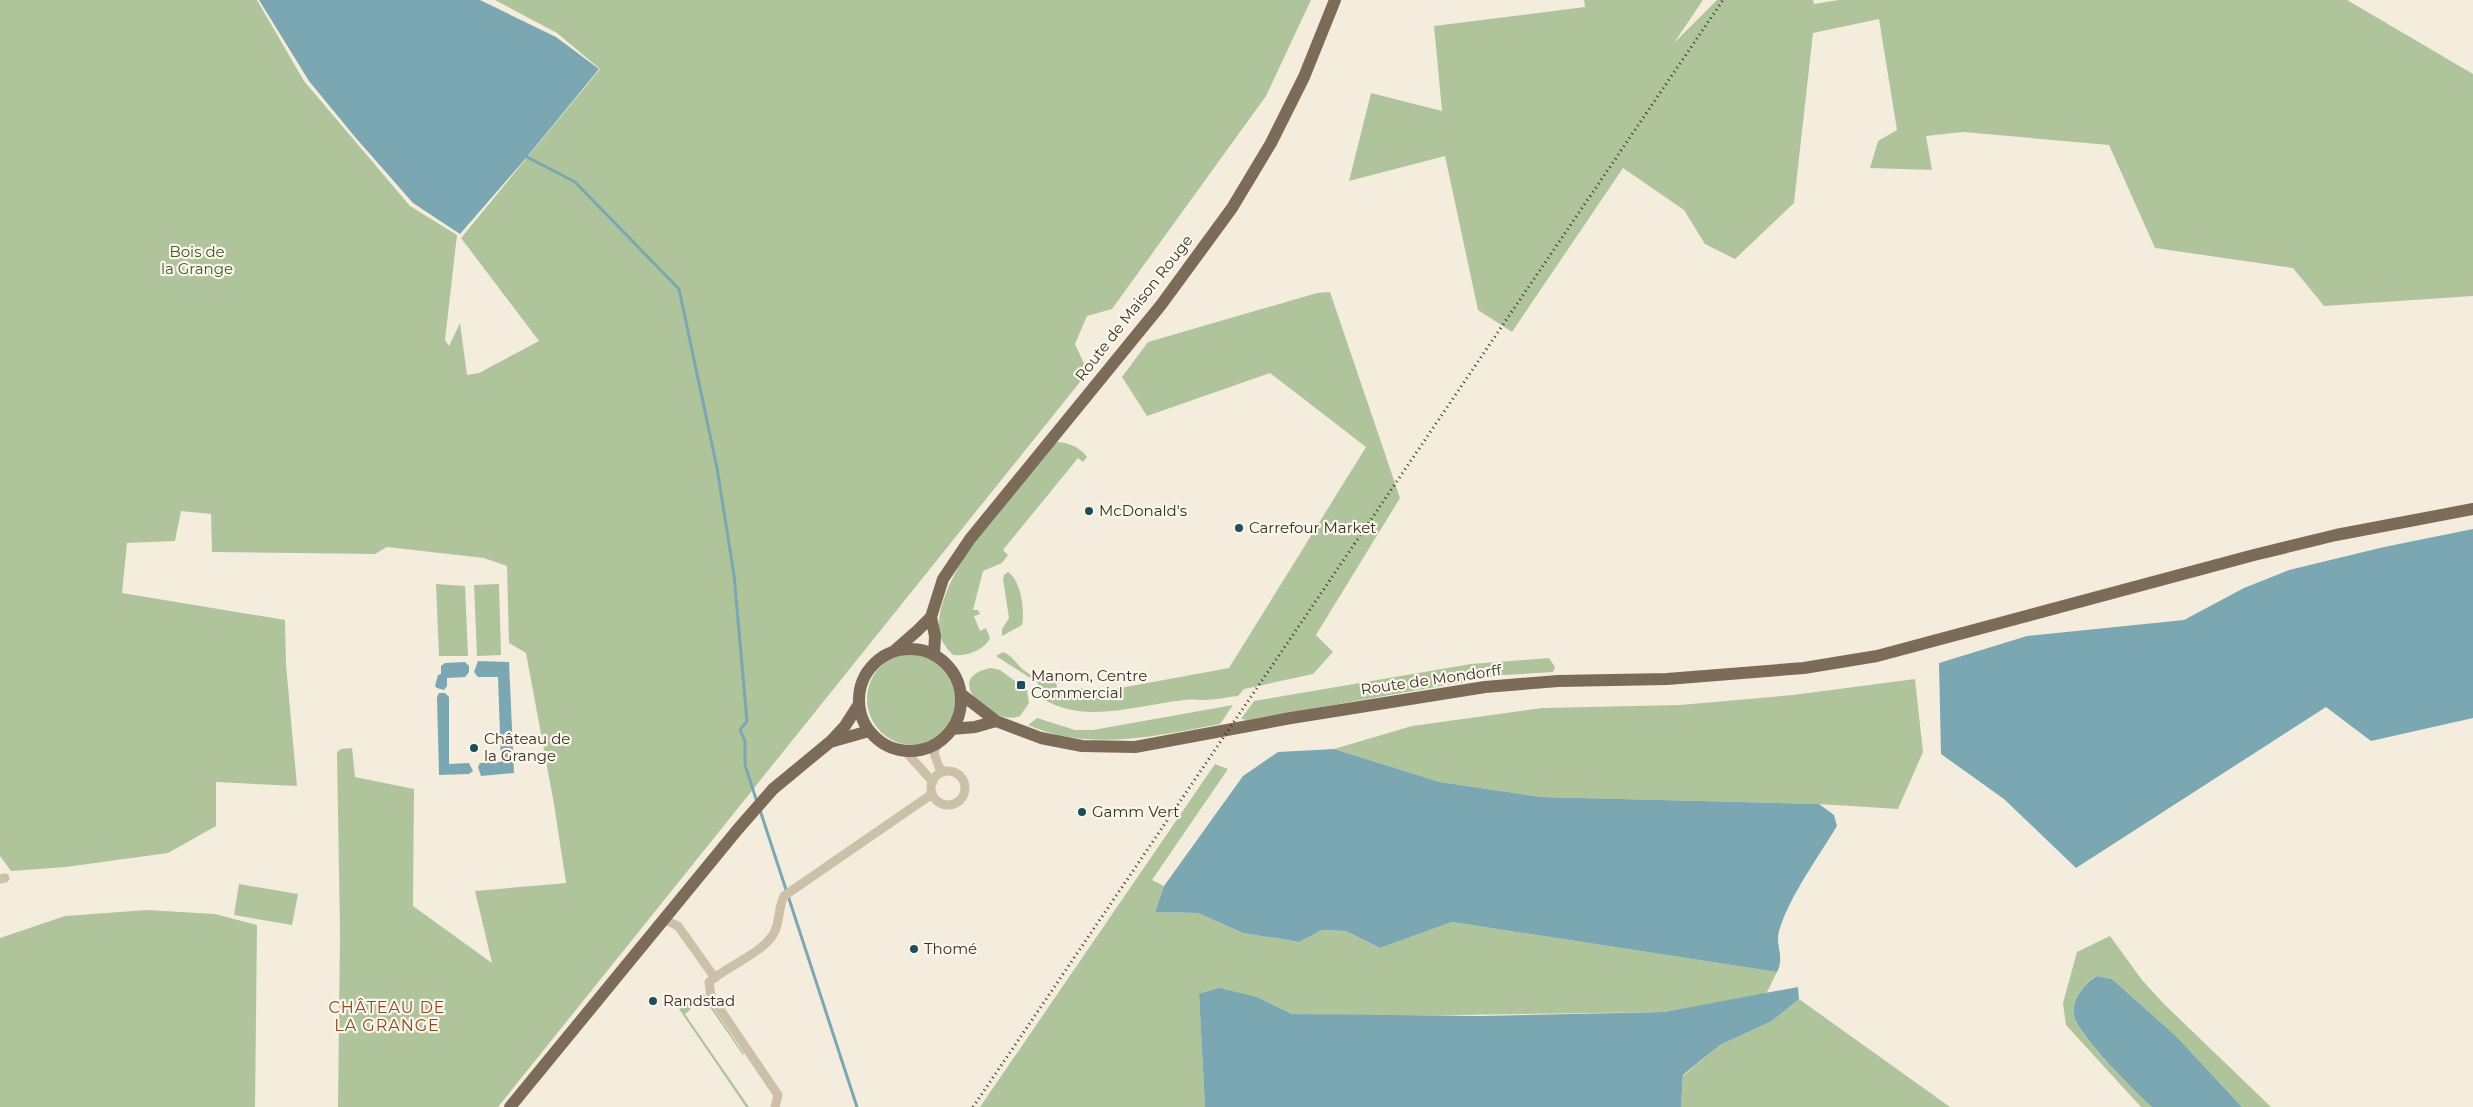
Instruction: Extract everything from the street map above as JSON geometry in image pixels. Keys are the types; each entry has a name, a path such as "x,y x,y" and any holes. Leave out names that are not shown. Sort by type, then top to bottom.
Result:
{"main road":[{"name":"Route de Maison Rouge","path":"930,617 943,579 970,539 1161,305 1232,208 1271,143 1300,85 1335,0"},
{"name":"Route de Mondorff","path":"961,694 996,721 1041,738 1074,745 1135,747 1301,716 1485,687 1558,681 1676,678 1804,668 1877,656 2254,554 2336,535 2473,509"},
{"path":"893,652 907,649 921,650 934,655 953,672 961,694 961,707 952,729 937,744 922,750 906,752 886,746 869,732 860,714 858,704 859,693 867,672 878,660 893,652 930,617"},
{"path":"930,617 935,636 934,655"},
{"path":"510,1107 738,829 773,789 830,742 845,726 858,704"},
{"path":"952,729 975,727 996,721"},
{"path":"830,742 869,732"}],"street":[{"path":"937,744 934,753 939,767 944,772"},
{"path":"906,752 932,782 932,794 937,802 946,805 955,804 962,798 966,788 962,778 954,772 944,772 932,782"},
{"path":"712,981 767,943 775,932 779,906 784,896 932,794"},
{"path":"664,919 678,926 712,981 711,996 778,1095 775,1107"}],"green space":[{"name":"Bois de la Grange","path":"0,0 257,0 304,81 410,206 457,235 445,340 449,346 460,323 467,375 479,373 539,341 461,238 600,69 557,33 495,0 1311,0 1266,96 1112,309 1087,316 1075,344 1088,372 498,1107 338,1107 340,933 337,752 341,749 352,748 355,777 414,789 413,906 492,963 475,891 566,883 554,804 526,653 509,643 507,566 484,558 387,547 375,554 212,552 211,514 181,511 175,541 127,543 122,593 285,620 286,665 297,786 216,782 216,826 168,853 66,867 11,871 0,856"},
{"path":"1584,0 1703,0 1674,43 1717,0 1813,0 1814,4 1839,0 2347,0 2473,74 2473,296 2324,306 2293,268 2155,248 2109,145 1963,132 1926,136 1932,170 1870,168 1878,141 1897,130 1879,19 1813,33 1794,203 1735,259 1705,244 1684,210 1623,168 1512,332 1478,310 1445,156 1349,181 1371,93 1442,111 1434,26 1585,7"},
{"path":"1330,292 1400,498 1316,635 1333,652 1313,674 1244,689 1238,696 1168,702 1131,709 1094,712 1076,711 1058,706 1042,698 1038,683 996,656 1003,652 1006,653 1022,669 1032,675 1056,681 1057,689 1120,688 1229,668 1366,447 1270,373 1147,416 1122,377 1148,342 1317,293"},
{"path":"1056,442 1073,446 1081,450 1087,457 1083,462 1078,458 1003,550 1008,555 1002,563 983,571 973,610 978,610 980,614 974,616 980,631 986,628 990,638 984,646 974,652 953,655 943,643 939,628 942,605 951,581 983,530"},
{"path":"1008,572 1019,589 1023,619 1022,625 1002,636 1002,629 1009,618 1003,579 1004,575"},
{"path":"436,584 465,586 468,656 439,656"},
{"path":"499,584 501,655 477,656 474,585"},
{"path":"913,653 930,657 945,667 955,682 959,699 955,716 945,731 930,741 913,745 896,741 881,731 871,716 867,699 871,682 881,667 896,657"},
{"path":"1549,658 1555,667 1553,672 1504,675 1247,720 1241,719 1254,701 1471,664"},
{"path":"991,668 1000,670 1027,690 1029,703 1020,716 1010,718 986,709 970,691 970,681 976,673"},
{"path":"1915,679 1923,752 1898,809 1819,804 1541,797 1440,782 1334,749 1412,726 1542,708 1680,705 1793,695"},
{"path":"1233,705 1220,724 1147,737 1099,740 1075,738 1051,733 1028,725 1037,718 1075,730 1093,730"},
{"path":"1215,764 1228,769 1152,880 1164,886 1155,912 1198,913 1243,933 1298,942 1322,930 1346,931 1380,948 1452,922 1777,972 1766,994 1664,1012 1388,1016 1292,1014 1257,997 1199,994 1205,1107 980,1107"},
{"path":"239,884 298,894 292,925 234,915"},
{"path":"147,910 215,914 257,925 255,1107 0,1107 0,938 65,916"},
{"path":"2110,936 2142,980 2164,1004 2271,1107 2242,1107 2177,1037 2112,979 2095,976 2078,994 2074,1006 2075,1019 2080,1029 2098,1052 2152,1107 2141,1107 2066,1025 2063,1003 2077,952"},
{"path":"703,993 743,1055 705,1000 699,1004 695,998"},
{"path":"1799,999 1950,1107 1681,1107 1683,1076 1720,1045 1772,1021"},
{"path":"687,1003 691,1009 685,1014 749,1107 746,1107 679,1009"}],"water":[{"path":"259,0 480,0 556,37 599,69 527,157 460,234 413,203 355,137 309,81"},
{"path":"2473,529 2473,718 2371,741 2326,707 2076,868 2004,799 1941,754 1939,663 2027,636 2184,620 2244,588 2289,570 2384,547"},
{"path":"478,661 509,662 514,773 481,776 478,767 480,763 501,762 498,677 478,677 474,672"},
{"path":"465,662 469,666 469,672 465,677 447,678 447,686 444,690 435,686 438,675 441,674 441,666 445,663"},
{"path":"439,693 445,693 449,697 449,764 469,763 473,771 469,774 439,775 437,697"},
{"path":"1334,749 1440,782 1541,797 1819,804 1834,815 1837,826 1813,863 1784,918 1778,936 1780,961 1777,972 1452,922 1380,948 1346,931 1322,930 1299,942 1243,933 1198,913 1155,912 1164,886 1243,776 1278,752"},
{"path":"2096,976 2112,979 2177,1037 2242,1107 2152,1107 2098,1052 2075,1019 2074,1006 2078,994"},
{"path":"1798,987 1799,999 1772,1021 1720,1045 1683,1075 1681,1107 1205,1107 1199,994 1219,988 1257,997 1292,1014 1481,1016 1664,1012"}],"waterway":[{"path":"527,157 575,182 679,289 717,468 734,575 747,721 740,730 745,741 745,765 757,802"},
{"path":"760,810 857,1107"}],"railway":[{"path":"973,1107 1723,0"}],"place":[{"name":"McDonald's","path":"1089,511"},
{"name":"Carrefour Market","path":"1239,528"},
{"name":"Manom, Centre Commercial","path":"1021,685"},
{"name":"Château de la Grange","path":"474,748"},
{"name":"Gamm Vert","path":"1082,812"},
{"name":"Thomé","path":"914,949"},
{"name":"Randstad","path":"653,1001"}],"district":[{"name":"CHÂTEAU DE LA GRANGE","path":"387,1016"}]}
